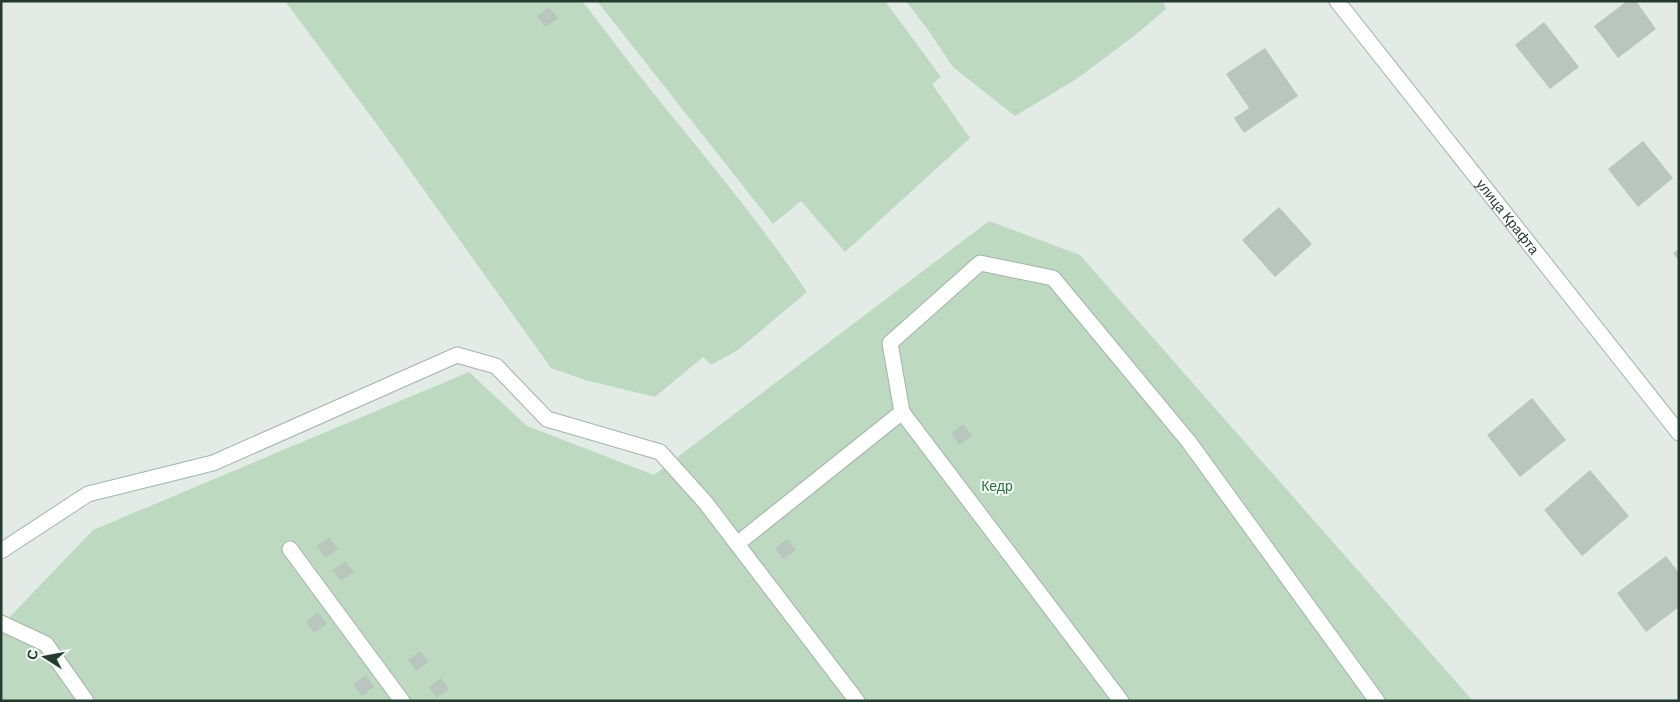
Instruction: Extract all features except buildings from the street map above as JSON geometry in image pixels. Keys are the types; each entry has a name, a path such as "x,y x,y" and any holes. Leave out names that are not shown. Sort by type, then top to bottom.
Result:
{"street":[{"name":"улица Крафта","path":"1337,1 1677,427"},
{"path":"1121,701 902,412 890,343 980,263 1053,278 1189,442 1377,701"},
{"path":"1,551 88,494 213,464 458,355 496,366 547,420 660,452 705,502 857,701"},
{"path":"737,544 902,412"},
{"path":"290,548 402,701"},
{"path":"1,623 46,644 86,701"}],"green space":[{"path":"285,1 582,1 649,88 754,218 807,292 738,350 711,365 703,357 655,397 585,380 551,368 384,134"},
{"path":"597,1 885,1 941,77 932,84 970,138 845,252 801,201 773,224"},
{"path":"906,1 1163,1 1166,9 1134,36 1078,78 1015,116 953,67"},
{"name":"Кедр","path":"989,221 1080,255 1473,701 3,701 3,624 93,530 469,372 527,426 654,475"}]}
